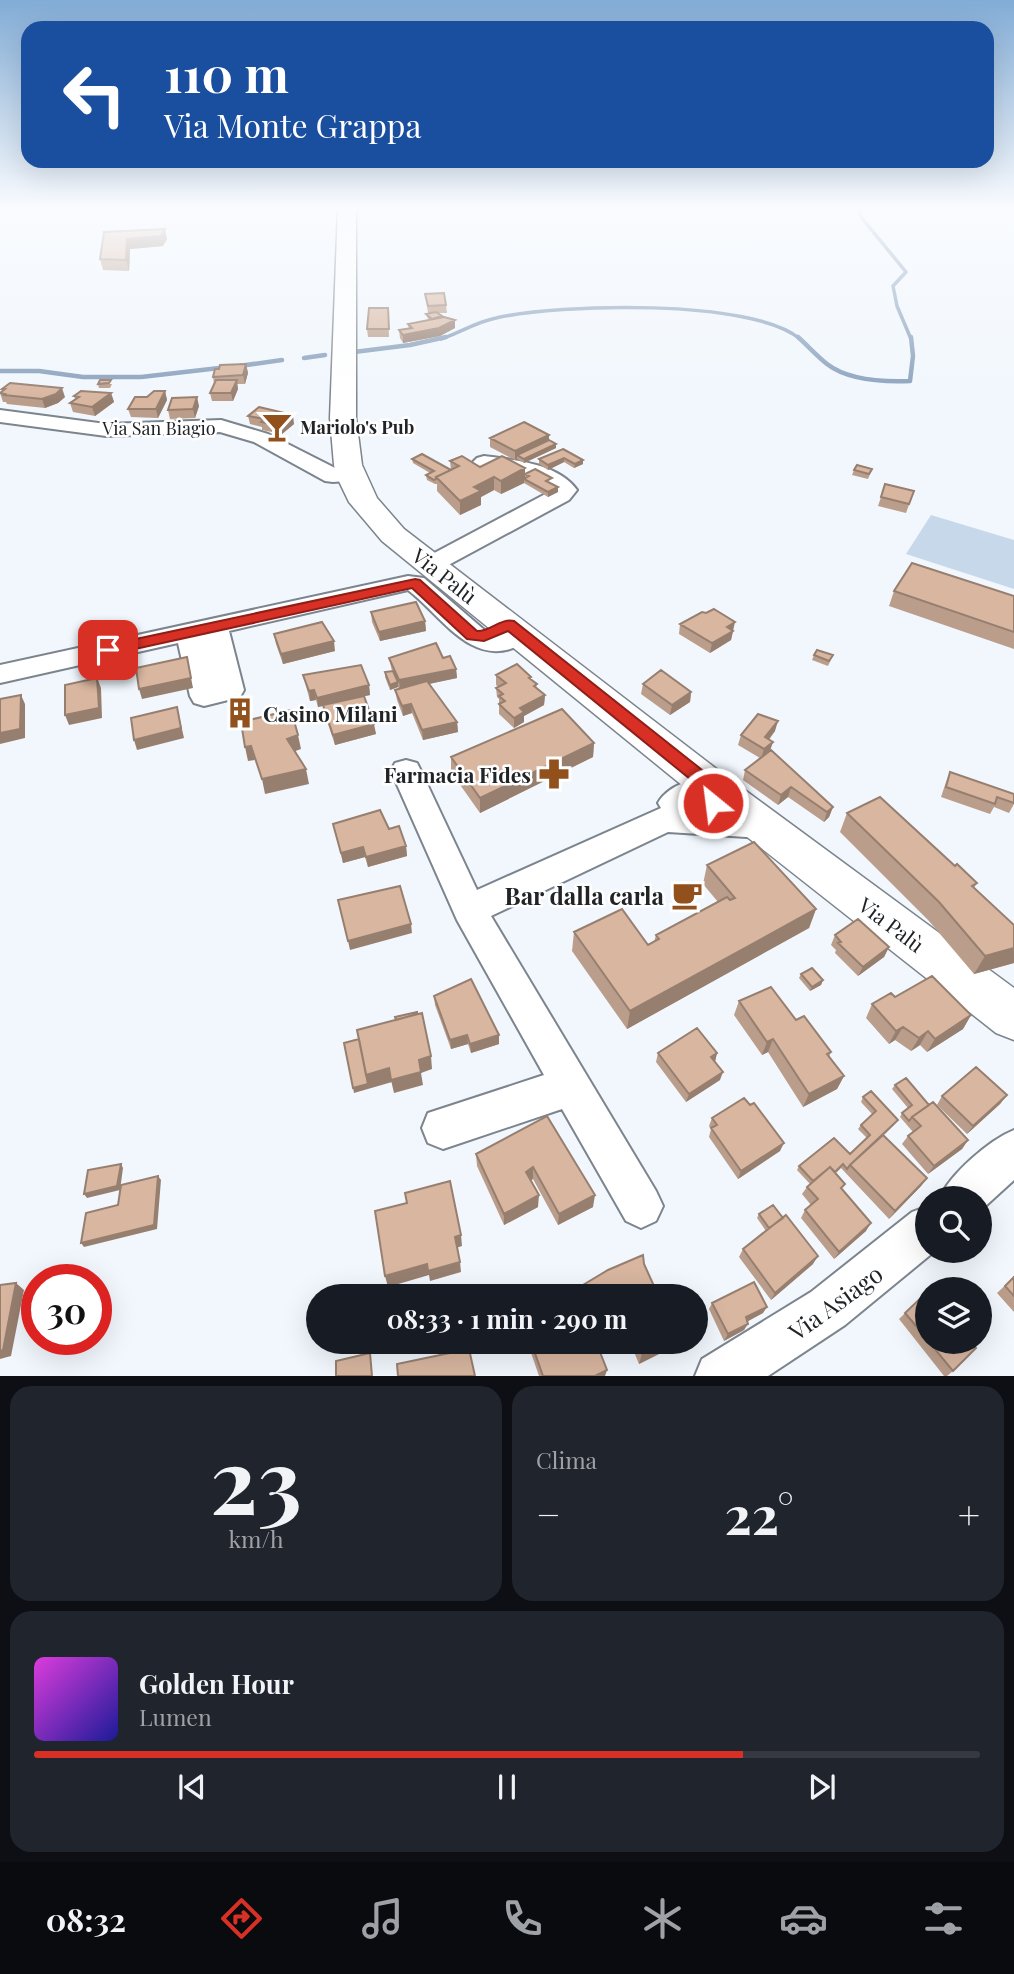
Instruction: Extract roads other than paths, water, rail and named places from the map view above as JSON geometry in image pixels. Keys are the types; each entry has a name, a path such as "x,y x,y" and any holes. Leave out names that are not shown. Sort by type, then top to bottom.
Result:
{"main road":[{"name":"Via Palù","path":"345,272 343,418 349,475 364,502 393,535 715,789 1014,1017"}],"street":[{"name":"Via San Biagio","path":"0,416 106,429 221,426 261,438 333,475 349,475"},
{"path":"432,564 566,490 559,483 528,468 484,462"},
{"path":"0,674 415,583 482,642 500,644 515,629"},
{"path":"675,814 678,760"},
{"path":"406,771 469,910 641,1206"},
{"path":"469,910 675,814 713,803 715,789"},
{"path":"675,814 762,825"},
{"path":"443,1128 572,1086"},
{"path":"975,1186 1014,1151"},
{"name":"Via Asiago","path":"732,1372 803,1328 872,1278 915,1240"}],"waterway":[{"path":"906,272 893,286 897,306 911,339"},
{"path":"445,337 481,322 525,313 653,308 741,316 776,326 800,339"},
{"path":"354,352 445,337"},
{"path":"441,339 445,337"},
{"path":"798,337 836,370 878,381 910,381 913,356 911,337"},
{"path":"304,358 325,355"},
{"path":"239,366 282,360"},
{"path":"0,371 39,371 83,377 141,377 228,367"}],"place":[{"name":"Mariolo's Pub","path":"277,427"},
{"name":"Casino Milani","path":"240,713"},
{"name":"Farmacia Fides","path":"554,774"},
{"name":"Bar dalla carla","path":"687,895"}]}
